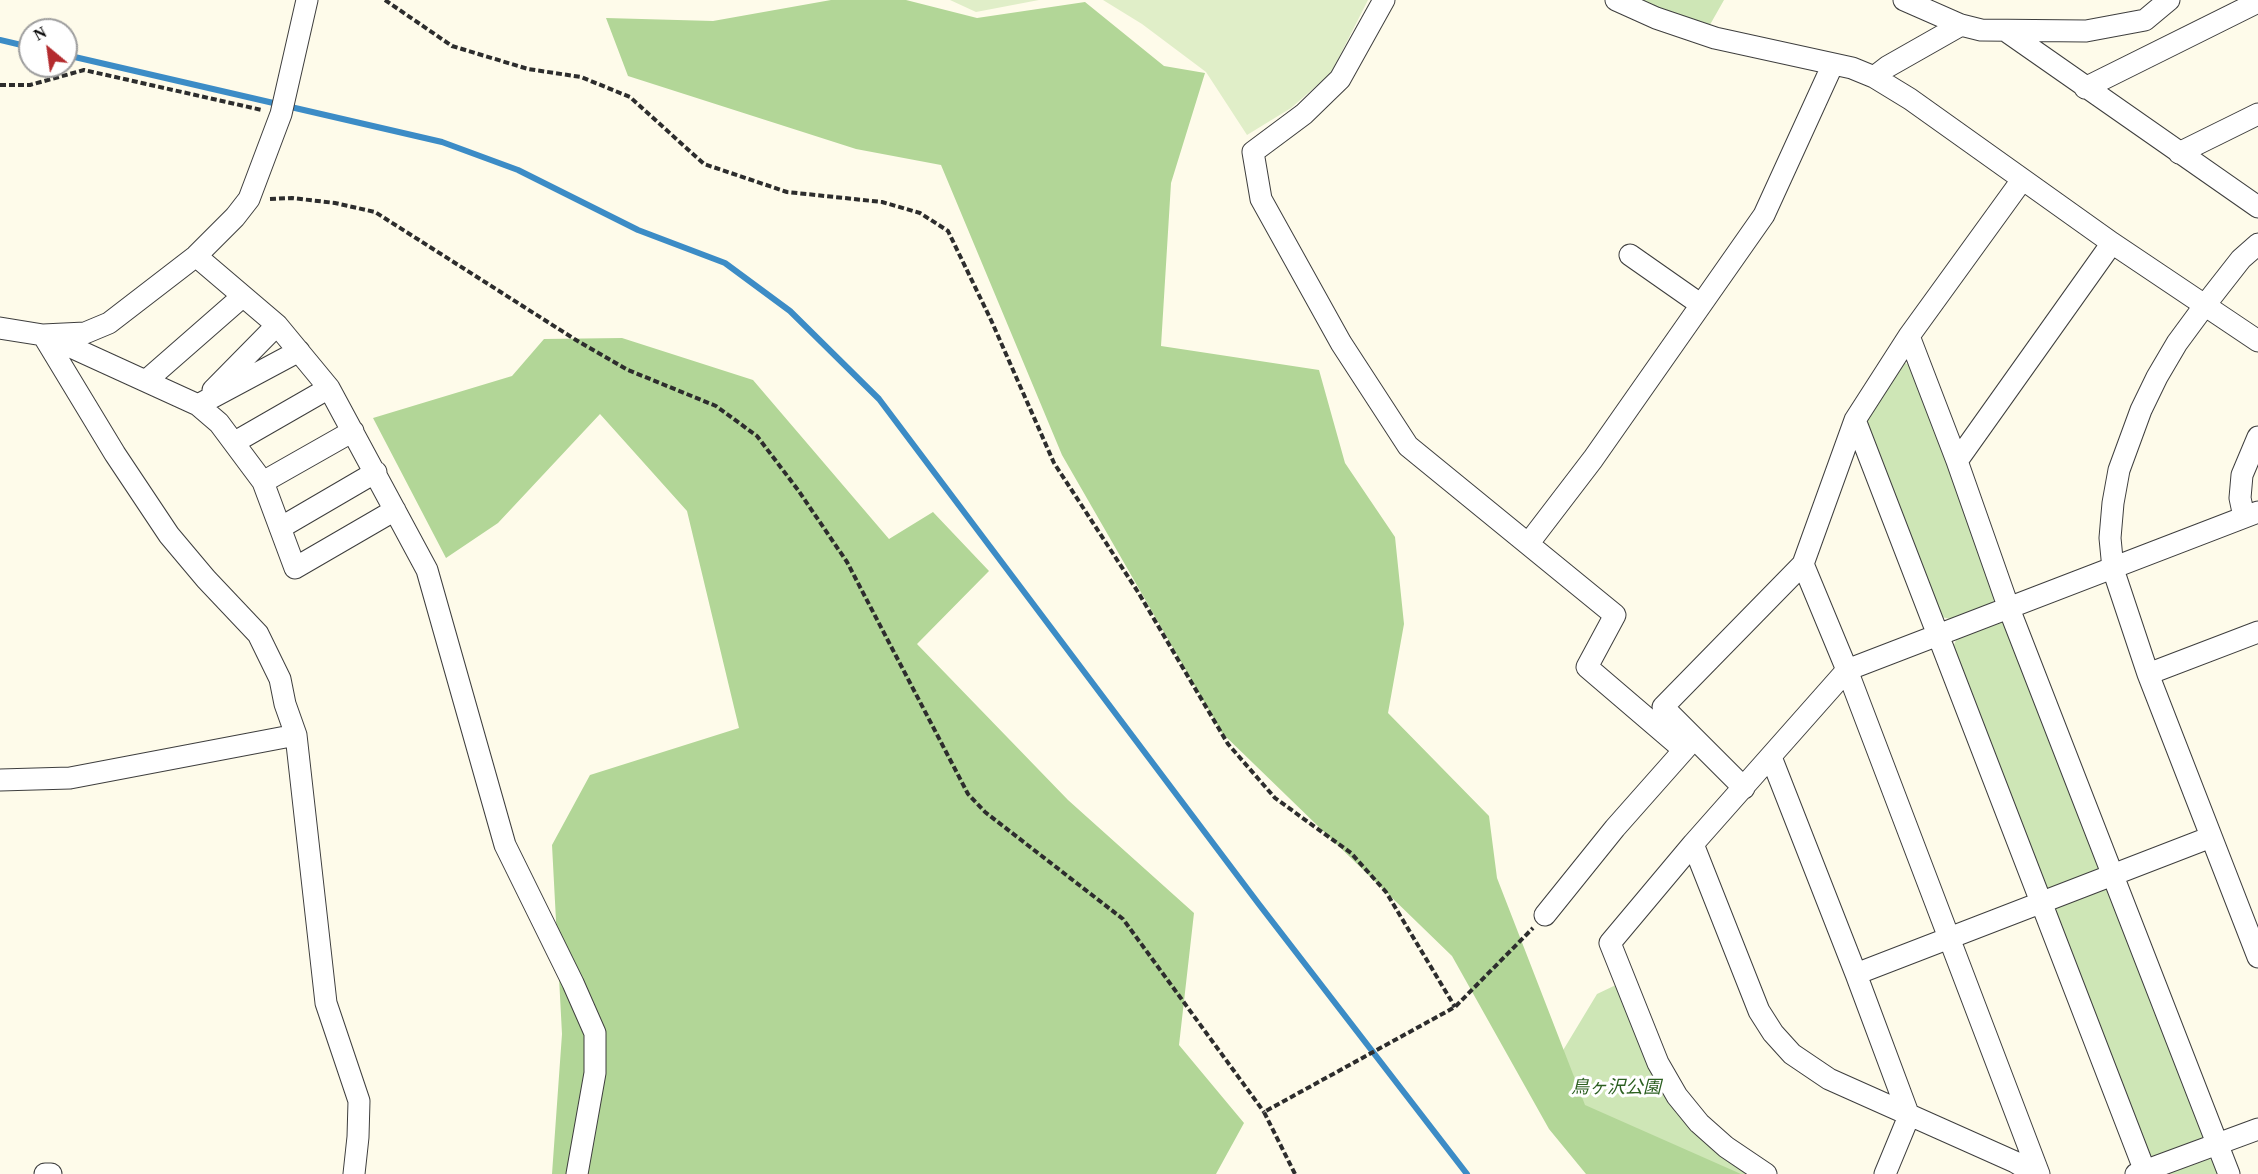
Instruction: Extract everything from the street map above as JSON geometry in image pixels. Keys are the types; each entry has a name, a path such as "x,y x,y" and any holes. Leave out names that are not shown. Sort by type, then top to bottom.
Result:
{"street":[{"path":"0,328 43,335 85,333 109,323 195,256 235,217 249,199 280,114 307,0"},
{"path":"1384,0 1340,79 1304,114 1253,152 1261,199 1341,343 1408,446 1615,615 1587,667 1744,788"},
{"path":"1616,0 1656,18 1715,38 1833,64 1874,77 1910,99 2112,243 2258,341"},
{"path":"1904,0 1961,25 1981,30 2086,32 2145,20 2169,0"},
{"path":"2085,88 2258,2"},
{"path":"1874,77 1887,67 1961,25"},
{"path":"2006,31 2258,207"},
{"path":"1528,544 1593,459 1764,214 1833,64"},
{"path":"2179,153 2258,114"},
{"path":"1689,745 1663,706 1803,564 1856,420 1909,336 2022,180"},
{"path":"1957,461 2112,243"},
{"path":"2258,244 2241,259 2205,305 2177,343 2157,376 2128,441 2119,470 2110,538 2113,569 2148,674 2258,957"},
{"path":"1630,255 1700,304"},
{"path":"195,256 277,325 329,388 427,570 505,845 573,983 595,1034 595,1073 577,1174"},
{"path":"147,380 243,296"},
{"path":"198,405 277,325"},
{"path":"43,335 198,405 219,423 263,482 295,568 395,510"},
{"path":"43,335 115,454 169,535 206,579 258,634 280,680 285,704 296,735 326,1003 359,1101 354,1174"},
{"path":"1909,336 1957,461 2008,606 2229,1174"},
{"path":"198,405 299,351"},
{"path":"235,442 329,388"},
{"path":"1856,420 2041,902 2142,1173 2258,1129"},
{"path":"263,482 353,431"},
{"path":"1766,1174 1726,1147 1699,1123 1677,1096 1658,1063 1610,943 1693,844 1847,670 2008,606 2113,569 2251,515 2240,498 2242,476 2258,437"},
{"path":"280,528 376,472"},
{"path":"1803,564 1847,670 2037,1174"},
{"path":"2148,674 2258,634"},
{"path":"0,780 70,778 296,735"},
{"path":"1545,915 1615,828 1689,745"},
{"path":"1771,757 1910,1116 1885,1174"},
{"path":"1856,974 2211,837"},
{"path":"1693,844 1760,1011 1773,1033 1792,1054 1829,1079 2037,1174"},
{"path":"45,1174 51,1174"}],"path":[{"path":"385,0 452,46 528,69 581,77 630,97 704,164 787,192 882,202 920,213 948,231 991,320 1054,463 1138,592 1228,744 1275,798 1351,854 1386,892 1455,1007"},
{"path":"0,85 30,85 84,70 280,114"},
{"path":"249,199 292,198 335,203 375,212 576,340 628,370 716,406 757,436 798,490 846,562 968,794 985,812 1123,919 1264,1112 1295,1174"},
{"path":"1264,1112 1455,1007 1545,915"}],"green space":[{"path":"831,0 906,0 977,18 1085,2 1164,66 1205,73 1171,183 1161,346 1319,370 1345,463 1395,537 1404,624 1388,713 1489,816 1497,878 1585,1105 1741,1174 1586,1174 1549,1129 1452,956 1222,733 1062,455 941,165 856,149 628,76 606,18 713,21"},
{"path":"950,0 1039,0 976,12"},
{"path":"1103,0 1368,0 1331,73 1291,108 1247,135 1206,72 1142,24"},
{"path":"1644,0 1724,0 1707,30 1642,6"},
{"path":"622,338 753,380 889,539 933,512 989,571 917,644 1068,800 1194,913 1179,1045 1244,1123 1216,1174 552,1174 562,1034 552,845 590,775 739,728 687,511 600,414 498,523 446,558 373,418 512,376 544,339"},
{"path":"1898,359 1909,365 1998,595 1992,603 1950,619 1938,616 1863,413"},
{"path":"2002,621 2008,625 2102,864 2098,874 2054,892 2043,888 1953,647 1957,638"},
{"path":"2103,888 2112,891 2206,1133 2203,1141 2160,1158 2148,1155 2055,913 2057,905"},
{"name":"鳥ヶ沢公園","path":"1618,984 1648,1061 1749,1174 1667,1174 1580,1113 1559,1057 1597,994"},
{"path":"2209,1159 2219,1161 2224,1174 2167,1174"}],"waterway":[{"path":"0,40 18,44"},
{"path":"78,58 442,142 518,170 638,230 725,263 790,311 879,399 1258,903 1467,1174"}]}
